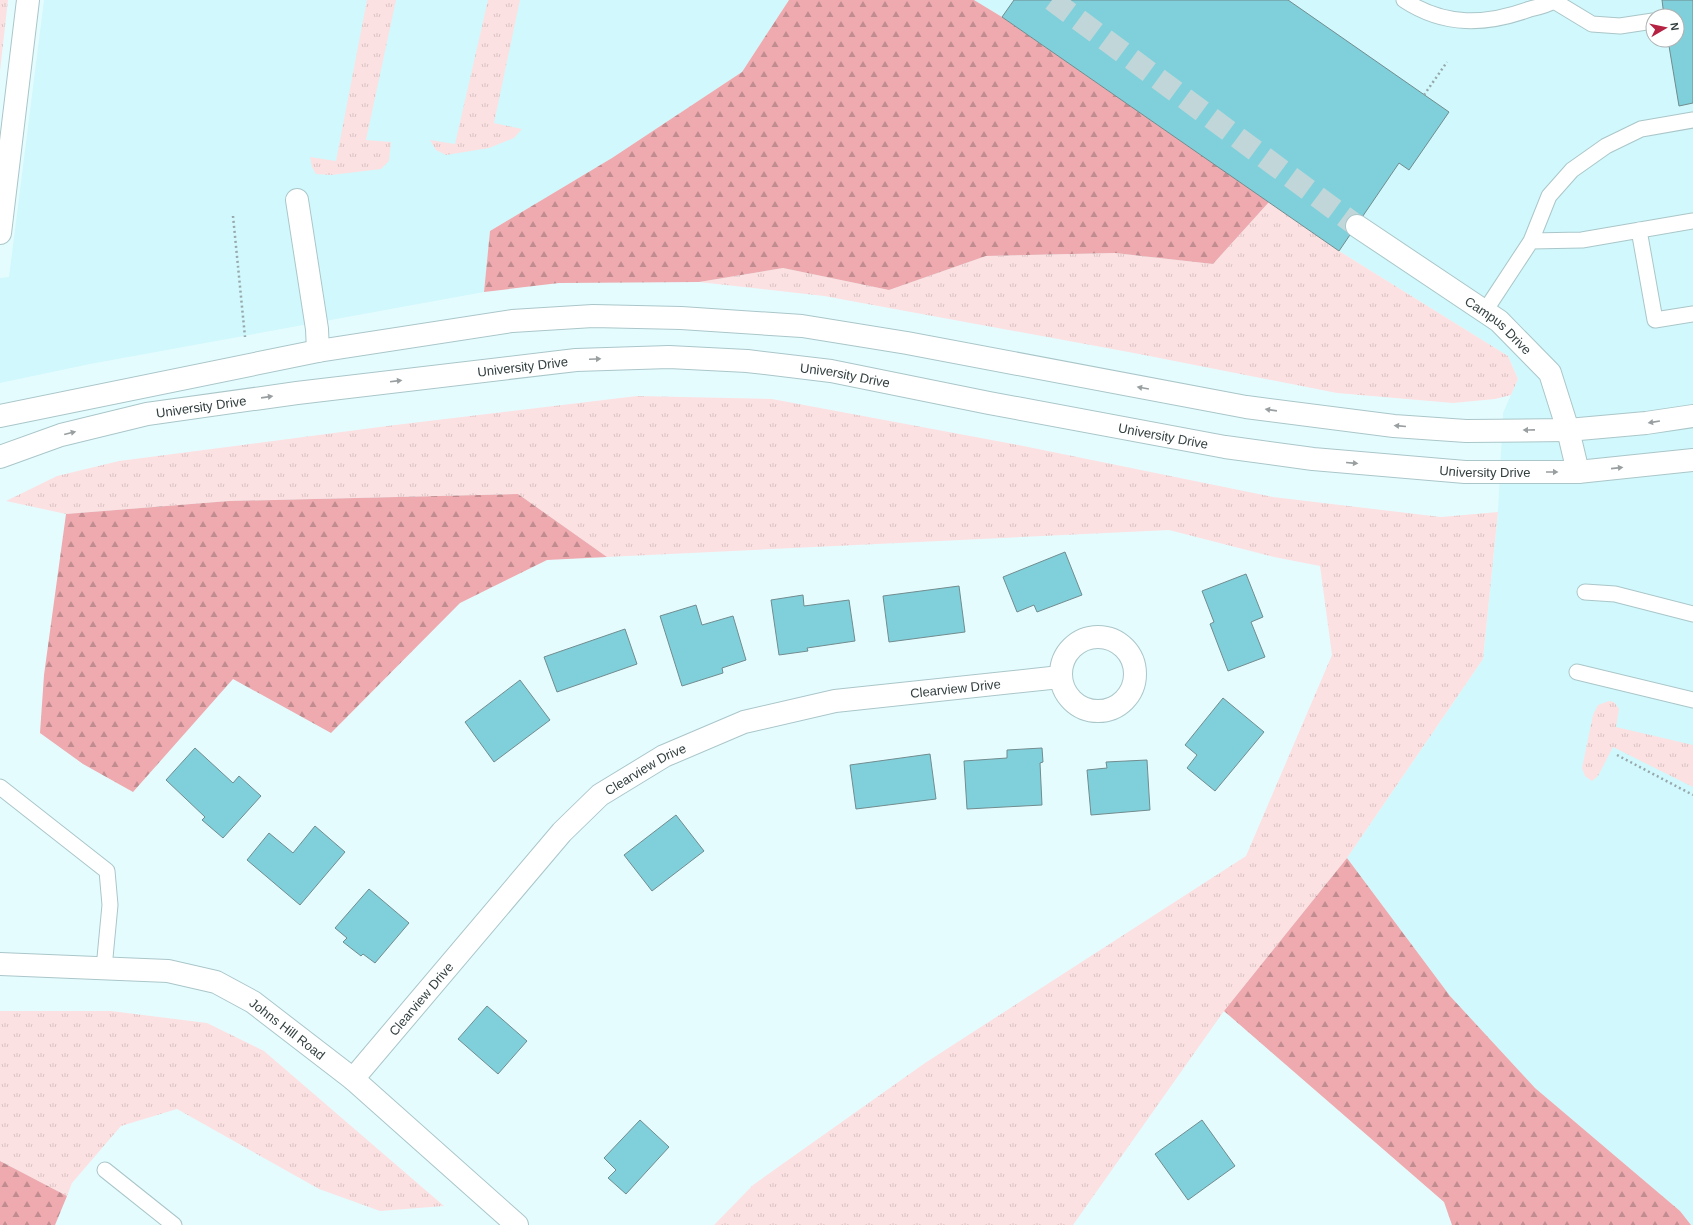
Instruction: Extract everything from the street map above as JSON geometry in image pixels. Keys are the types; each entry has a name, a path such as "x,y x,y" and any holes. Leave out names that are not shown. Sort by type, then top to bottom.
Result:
{"street":[{"path":"0,233 28,0"},
{"path":"297,200 317,329 318,351"},
{"name":"Campus Drive","path":"1357,226 1499,321 1550,373 1568,430 1578,472"},
{"path":"0,416 318,351 512,321 593,316 682,318 802,326 907,343 1246,407 1323,418 1466,431 1568,430 1646,423 1693,416"},
{"name":"University Drive","path":"0,457 61,435 147,414 297,393 576,360 669,357 747,361 831,371 988,403 1225,447 1313,459 1465,472 1578,472 1693,460"},
{"name":"Clearview Drive","path":"353,1079 562,832 600,795 664,756 744,722 835,701 1060,677"},
{"name":"Johns Hill Road","path":"0,964 168,971 216,982 253,1002 353,1079 517,1225"}],"lane":[{"path":"1404,0 1415,7 1452,20 1484,21 1515,15 1555,1 1592,24 1620,26 1645,22"},
{"path":"1485,311 1531,241 1549,196 1572,170 1606,146 1641,129 1693,120"},
{"path":"1531,241 1582,240 1693,221"},
{"path":"1639,230 1655,320 1693,314"},
{"path":"1584,592 1615,594 1693,614"},
{"path":"1577,672 1693,700"},
{"path":"0,787 107,871 110,905 104,968"},
{"path":"105,1170 174,1225"}],"path":[{"path":"1424,95 1448,62"},
{"path":"233,216 246,341 251,365"},
{"path":"1617,755 1693,794"}],"shaded area":[{"path":"44,0 789,0 742,72 612,158 490,231 484,292 90,364 0,383 0,278 9,277"},
{"path":"974,0 1693,0 1693,1225 1691,1225 1680,1211 1535,1088 1450,996 1347,858 1483,659 1498,512 1503,413 1518,379 1508,356 1339,251 1002,17"}],"green space":[{"path":"0,0 8,0 0,71"},
{"path":"367,0 396,0 366,140 391,142 389,161 381,169 331,175 316,174 312,167 310,157 336,161"},
{"path":"488,0 520,0 494,123 522,129 514,138 489,148 446,155 436,150 430,140 455,144"},
{"path":"789,0 974,0 1002,17 1269,202 1213,264 1115,253 986,256 889,290 783,268 699,282 559,283 484,292 490,231 612,158 742,72"},
{"path":"1269,202 1339,251 1508,356 1518,379 1511,395 1495,399 1453,403 1337,393 1134,353 824,296 699,282 783,268 889,290 986,256 1115,253 1213,264"},
{"path":"637,396 772,399 1013,444 1273,497 1441,517 1498,512 1483,659 1347,858 1224,1011 1073,1225 714,1225 753,1185 925,1063 1246,856 1332,655 1320,566 1274,557 1169,530 607,557 518,494 229,501 66,514 6,501 57,476 119,461 395,425"},
{"path":"518,494 607,557 547,560 460,603 331,733 233,679 133,792 83,764 40,733 44,675 66,514 229,501"},
{"path":"1609,701 1614,702 1619,709 1616,727 1693,745 1693,787 1613,747 1598,776 1592,781 1585,776 1582,768 1593,715 1598,705"},
{"path":"1347,858 1450,996 1535,1088 1680,1211 1691,1225 1452,1225 1444,1202 1224,1011"},
{"path":"0,1011 111,1011 207,1023 264,1051 444,1206 380,1211 319,1189 177,1109 121,1126 72,1183 67,1196 0,1161"},
{"path":"0,1161 67,1196 55,1225 0,1225"}],"building":[{"path":"1014,0 1288,0 1449,112 1409,170 1399,163 1339,251 1002,17"},
{"path":"1662,0 1693,0 1693,103 1679,106 1669,48 1685,48 1685,8 1663,8"},
{"path":"1065,552 1082,595 1037,612 1034,605 1017,612 1003,577"},
{"path":"1246,574 1263,617 1251,622 1265,657 1228,671 1210,624 1214,622 1202,591"},
{"path":"959,586 965,632 889,642 883,596"},
{"path":"803,595 804,606 849,600 855,641 807,648 808,651 779,655 771,600"},
{"path":"696,605 702,625 733,616 746,660 722,668 723,673 682,686 660,616"},
{"path":"625,629 637,664 557,692 544,657"},
{"path":"520,680 550,720 494,762 465,722"},
{"path":"1223,698 1264,732 1215,791 1187,768 1197,755 1185,745"},
{"path":"195,748 233,783 239,776 261,796 223,838 202,820 205,817 166,780"},
{"path":"1042,748 1043,762 1040,763 1042,805 967,809 964,761 1007,758 1007,750"},
{"path":"930,754 936,799 856,809 850,765"},
{"path":"1147,760 1150,810 1091,815 1087,770 1107,768 1106,762"},
{"path":"676,815 704,851 652,891 624,855"},
{"path":"315,826 345,852 300,905 247,860 269,833 293,853"},
{"path":"369,889 409,923 375,963 363,954 361,956 343,942 347,938 335,928"},
{"path":"487,1006 527,1041 498,1074 458,1039"},
{"path":"640,1120 669,1147 626,1194 608,1178 616,1170 604,1158"},
{"path":"1202,1120 1235,1166 1188,1200 1155,1154"}],"tunnel":[{"path":"1052,0 1357,226"}]}
